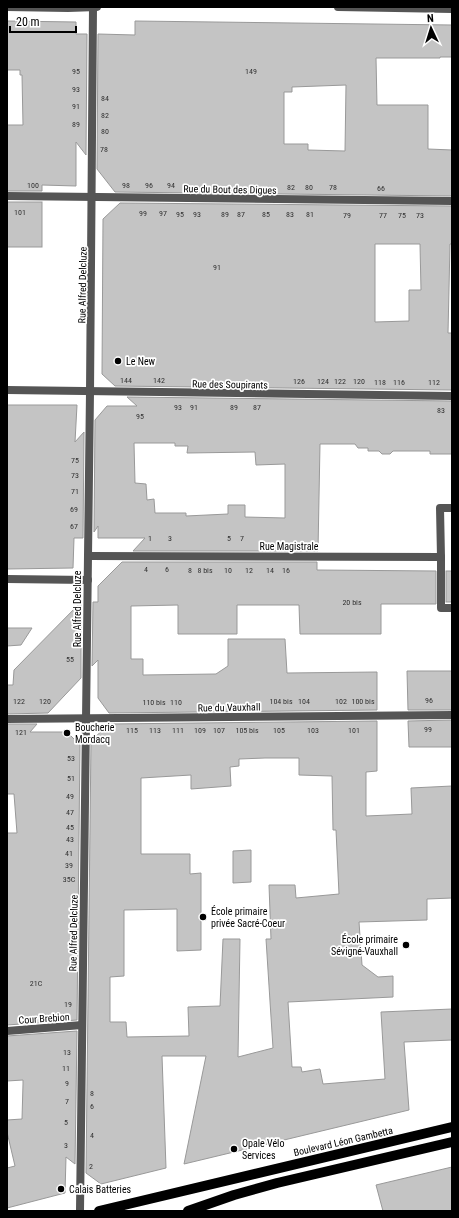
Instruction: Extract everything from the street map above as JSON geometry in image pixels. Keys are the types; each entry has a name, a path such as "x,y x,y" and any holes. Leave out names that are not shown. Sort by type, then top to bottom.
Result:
{"main road":[{"name":"Boulevard Léon Gambetta","path":"99,1211 452,1127"},
{"path":"188,1211 234,1195 277,1183 452,1142"}],"street":[{"path":"7,7 95,7"},
{"name":"Rue Alfred Delcluze","path":"80,1211 95,7"},
{"path":"338,7 452,9"},
{"name":"Rue du Bout des Digues","path":"7,196 452,201"},
{"name":"Rue des Soupirants","path":"7,390 452,396"},
{"path":"452,508 440,508 441,608 452,608"},
{"name":"Rue Magistrale","path":"88,556 441,557"},
{"path":"7,579 88,580"},
{"name":"Rue du Vauxhall","path":"7,719 452,715"},
{"name":"Cour Brebion","path":"7,1031 82,1025"}],"building":[{"path":"7,21 76,22 76,34 87,34 86,155 76,142 76,186 42,185 42,191 7,191 7,125 23,125 22,75 20,75 20,70 7,70"},
{"path":"135,21 452,25 452,57 376,58 377,105 428,105 428,149 452,150 452,196 115,192 97,169 98,34 135,35","holes":["346,85 345,151 308,150 308,144 284,144 284,92 292,92 292,87"]},
{"path":"7,202 42,202 42,247 7,247"},
{"path":"120,203 452,206 448,333 452,333 452,390 115,386 102,374 103,219","holes":["375,244 420,244 421,290 409,290 409,321 375,322"]},
{"path":"127,397 452,401 452,454 430,454 430,451 393,451 390,454 382,454 379,451 368,451 368,448 358,448 355,444 320,444 318,551 133,551 145,538 98,538 98,526 94,532 95,420 107,406 137,406","holes":["134,443 175,443 175,446 188,446 187,453 255,452 256,465 285,464 285,518 245,517 245,505 228,505 228,514 186,516 186,513 155,513 154,499 147,500 146,484 135,483"]},
{"path":"7,405 77,405 75,442 84,432 83,538 74,538 73,568 7,569"},
{"path":"122,562 317,562 317,570 436,571 436,604 381,604 381,634 300,634 299,605 237,605 237,634 178,634 178,605 131,606 131,659 143,659 143,675 216,674 228,666 228,639 285,639 287,673 377,672 377,710 109,713 98,698 98,660 92,666 93,602 98,602 98,586"},
{"path":"446,571 452,571 452,602 446,602"},
{"path":"81,602 81,678 48,713 7,714 7,685 13,685 14,670"},
{"path":"7,628 32,628 21,645 7,646"},
{"path":"407,671 452,671 452,710 408,710"},
{"path":"452,720 452,747 409,747 408,721"},
{"path":"377,721 377,771 366,772 366,816 412,814 411,788 452,786 452,898 427,899 427,920 359,922 362,965 378,977 393,976 393,997 288,1002 292,1067 301,1067 302,1072 320,1069 323,1084 385,1079 381,1012 452,1009 452,1040 404,1042 409,1110 184,1164 206,1056 162,1056 166,1168 101,1184 86,1173 91,741 109,724","holes":["299,758 299,775 332,776 333,830 336,830 339,894 296,898 295,885 269,885 271,939 266,939 273,1048 238,1057 240,939 223,939 220,1006 188,1007 189,1036 127,1037 126,1022 110,1022 110,977 124,976 124,910 177,909 177,951 201,950 201,873 190,874 190,854 141,854 141,778 191,775 191,789 231,786 230,767 239,766 239,759"]},
{"path":"7,724 37,724 30,732 67,732 80,745 77,1020 7,1025 7,833 17,833 14,794 7,794"},
{"path":"251,850 251,882 233,883 233,851"},
{"path":"77,1031 75,1164 66,1157 65,1193 7,1208 7,1168 15,1166 7,1132 7,1120 22,1119 23,1080 7,1081 7,1036"},
{"path":"452,1167 452,1211 383,1211 376,1185"}],"place":[{"name":"Le New","path":"118,361"},
{"name":"Boucherie Mordacq","path":"67,733"},
{"name":"École primaire privée Sacré-Coeur","path":"203,917"},
{"name":"École primaire Sévigné-Vauxhall","path":"406,945"},
{"name":"Opale Vélo Services","path":"234,1149"},
{"name":"Calais Batteries","path":"61,1189"}]}
